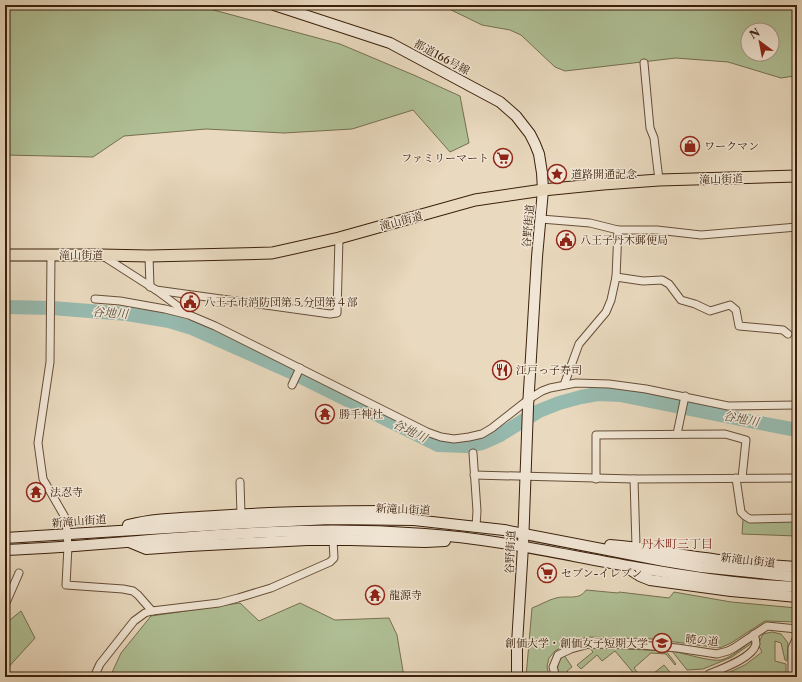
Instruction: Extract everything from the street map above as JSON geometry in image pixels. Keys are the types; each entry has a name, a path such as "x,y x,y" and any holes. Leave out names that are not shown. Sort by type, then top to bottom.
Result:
{"highway":[{"name":"滝山街道","path":"5,255 149,256 272,253 339,238 475,200 543,190 659,180 797,176"}],"main road":[{"name":"都道166号線","path":"274,5 390,43 500,102 516,116 530,134 535,144 539,154 543,190"},
{"name":"谷野街道","path":"518,677 517,644 523,546 528,403 543,190"},
{"path":"102,531 150,520 241,514 323,511 386,511 394,512 414,520"},
{"name":"新滝山街道","path":"7,537 311,520 414,520 476,526 523,533 701,567 797,577"},
{"name":"新滝山街道","path":"5,550 227,534 319,530 424,534 498,542 623,565 734,582 797,587"},
{"path":"129,542 146,549 333,540 425,542 471,539"},
{"path":"574,542 636,546 712,559 797,567"},
{"path":"5,554 23,549"},
{"path":"623,565 640,576 650,580 724,590 797,597"}],"street":[{"path":"644,63 650,128 654,138 659,180"},
{"path":"541,219 590,223 618,230 658,230 701,235 797,227"},
{"path":"564,385 579,344 606,312 609,306 616,277 618,230"},
{"path":"153,288 330,314 337,312 339,238"},
{"path":"52,255 50,362 38,443 43,479 65,517 68,546 66,585 133,591 152,611"},
{"path":"101,255 153,288 189,315"},
{"path":"149,256 153,288"},
{"path":"616,277 643,281 662,280 669,284 681,300 695,304 710,311 730,305 736,310 738,326 783,330 788,334"},
{"path":"95,299 140,304 189,315 215,326 427,432 441,437 454,439 475,436 492,428 528,403 542,391 564,385 590,383 609,384 728,406 797,405"},
{"path":"293,383 300,369"},
{"path":"677,434 684,398"},
{"path":"596,479 596,435 725,434 746,440 739,478 742,512 745,516 750,519 797,518"},
{"path":"473,453 477,511 476,526"},
{"path":"474,475 596,479 797,478"},
{"path":"634,479 636,546"},
{"path":"240,482 241,514"},
{"path":"94,677 100,664 134,621 145,614 152,611 219,603 271,588 330,562 334,558 333,540"},
{"path":"5,605 19,573"},
{"name":"暁の道","path":"556,677 553,667 558,655 571,649 589,644 640,645 717,654 728,651 767,626 797,629"},
{"path":"709,674 739,661 752,651 756,643 754,634"},
{"path":"792,677 792,648 797,637"}],"green space":[{"path":"5,5 195,5 340,44 460,96 469,143 450,152 413,110 352,129 284,133 206,129 124,136 93,157 5,155"},
{"path":"441,5 795,5 797,7 797,71 794,76 781,78 728,62 676,58 565,71 555,67 521,35 510,30 482,25"},
{"path":"743,519 797,521 797,536 742,534"},
{"path":"586,590 669,598 674,592 731,602 797,608 797,622 765,621 731,643 720,648 652,639 587,637 567,644 555,651 549,658 547,666 549,677 526,677 532,608 560,597 576,597"},
{"path":"240,603 259,621 300,603 335,620 389,618 397,635 404,677 110,677 121,653 151,616"},
{"path":"21,611 35,638 5,671 5,624"},
{"path":"772,632 781,634 788,643 787,661 785,660 781,643 775,641 775,661 786,664 786,677 719,677 745,665 762,652 759,645 763,634"},
{"path":"750,642 752,643 732,657 703,669 687,670 672,651 704,659 721,660 733,655"},
{"path":"589,647 666,651 676,664 675,665 666,654 651,653 634,668 640,676 637,677 615,651 602,661 597,655 581,669 577,665 593,652"},
{"path":"564,655 572,667 567,671 572,677 559,677 558,665"},
{"path":"664,665 674,677 657,677 654,673"}],"waterway":[{"name":"谷地川","path":"5,307 52,308 127,314 169,321 192,328 289,371 438,445 466,446 482,443 500,435 539,411 559,403 598,394 620,395 797,430"}],"place":[{"name":"ワークマン","path":"690,146"},
{"name":"ファミリーマート","path":"503,158"},
{"name":"道路開通記念","path":"557,174"},
{"name":"八王子丹木郵便局","path":"566,240"},
{"name":"八王子市消防団第５分団第４部","path":"190,302"},
{"name":"江戸っ子寿司","path":"502,370"},
{"name":"勝手神社","path":"325,414"},
{"name":"法忍寺","path":"36,492"},
{"name":"セブン-イレブン","path":"547,573"},
{"name":"龍源寺","path":"375,595"},
{"name":"創価大学・創価女子短期大学","path":"662,643"}],"district":[{"name":"丹木町三丁目","path":"677,544"}]}
